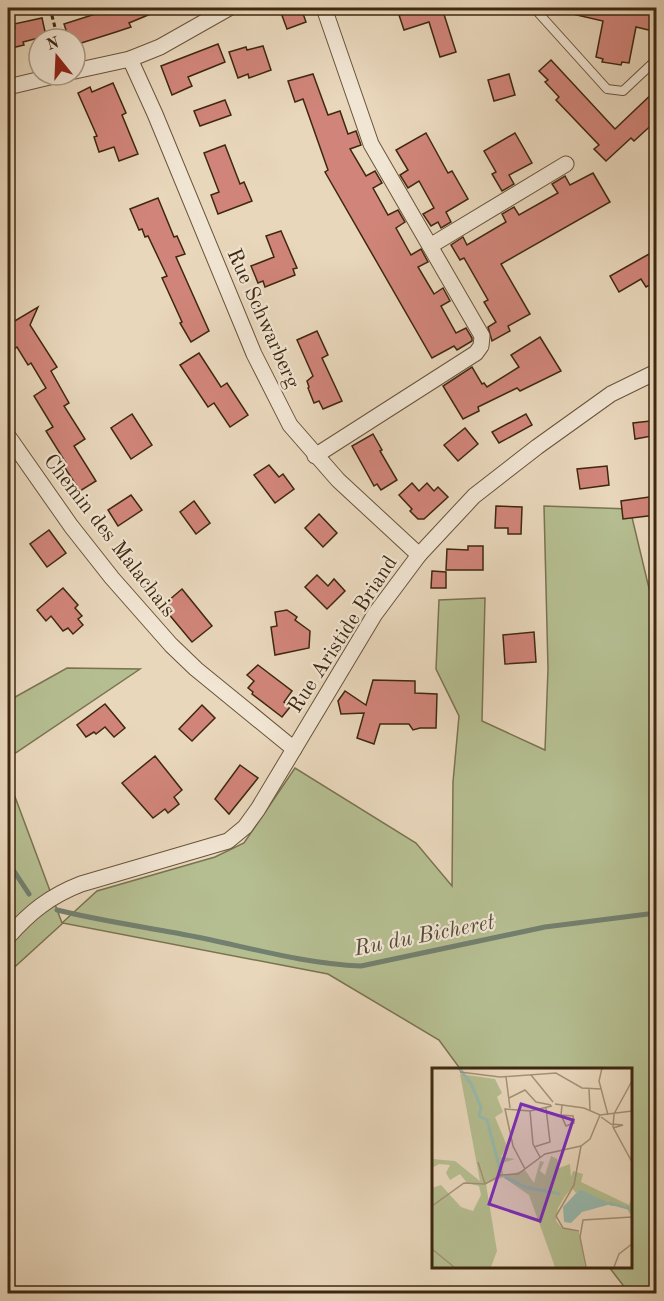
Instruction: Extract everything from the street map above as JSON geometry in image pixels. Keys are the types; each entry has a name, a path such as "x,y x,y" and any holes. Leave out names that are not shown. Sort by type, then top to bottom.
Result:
{"street":[{"path":"87,68 130,60 229,8"},
{"path":"315,456 476,353 481,346 482,336 371,144 324,8"},
{"name":"Rue Schwarberg","path":"130,60 155,114 254,354 290,425 338,480 419,555"},
{"path":"8,87 27,82"},
{"path":"430,246 566,164"},
{"name":"Rue Aristide Briand","path":"8,937 37,908 59,893 104,877 228,840 244,827 258,809 375,615 419,555 474,496 537,447 611,394 657,372"},
{"name":"Chemin des Malachais","path":"8,436 71,526 112,578 171,645 195,669 294,749"}],"lane":[{"path":"534,8 607,89 623,91 657,60"}],"path":[{"path":"50,8 55,27"},
{"path":"8,1282 15,1293"}],"green space":[{"path":"544,506 630,509 653,605 656,606 656,1293 629,1293 610,1268 631,1268 631,1068 460,1068 439,1040 328,974 63,923 8,973 8,778 62,923 97,891 215,857 244,843 295,768 416,843 452,886 453,782 459,716 436,669 439,600 485,598 482,721 545,750 548,669"},
{"path":"67,668 140,669 8,758 8,701"}],"building":[{"path":"114,8 165,8 129,23 131,27 87,41 87,27 65,27 64,24"},
{"path":"301,8 306,22 287,29 280,10"},
{"path":"424,8 442,8 456,52 440,57 429,22 404,30 399,15"},
{"path":"569,8 657,8 657,32 636,27 629,63 622,62 621,65 602,62 603,59 596,57 603,21 568,13"},
{"path":"42,18 44,27 27,27 27,41 23,42 24,45 8,49 8,30 15,28 14,24"},
{"path":"218,44 225,62 188,77 192,86 172,95 161,66"},
{"path":"263,46 271,70 249,78 248,74 238,78 229,52 246,47 247,50"},
{"path":"551,60 615,129 657,89 657,120 634,141 631,138 606,161 594,149 599,145 556,100 559,97 545,82 548,80 539,71"},
{"path":"313,74 328,115 340,111 348,134 356,131 361,145 350,149 366,176 375,171 382,183 373,188 388,215 398,210 405,222 396,228 411,255 421,249 428,262 418,267 434,294 443,288 450,301 441,306 456,333 466,328 472,338 472,341 457,350 454,346 432,358 325,172 328,170 303,99 295,102 288,81"},
{"path":"509,74 515,95 494,101 488,80"},
{"path":"113,83 126,113 122,115 138,154 119,161 114,147 99,152 94,137 97,136 78,93 90,87 92,92"},
{"path":"225,100 231,115 200,126 194,111"},
{"path":"426,133 448,173 452,171 468,199 446,212 451,222 441,228 438,222 431,226 423,214 434,208 419,181 408,188 400,175 408,170 396,150"},
{"path":"515,133 532,163 509,175 514,184 502,191 492,174 496,172 484,151"},
{"path":"225,145 240,184 244,182 252,201 218,214 211,195 219,192 204,153"},
{"path":"593,173 610,202 501,264 530,314 508,326 510,331 492,341 488,327 496,322 484,302 488,300 464,258 460,260 451,245 463,237 467,245 506,222 502,214 514,207 519,215 558,193 552,184 565,176 570,185"},
{"path":"158,198 174,237 177,236 185,254 176,257 209,331 191,342 180,323 182,322 162,278 167,276 148,236 145,237 142,229 139,230 130,209"},
{"path":"281,231 297,268 293,269 295,275 265,287 263,281 258,283 251,266 274,257 266,236"},
{"path":"649,254 657,267 657,281 646,287 641,279 619,292 610,276"},
{"path":"38,307 30,325 57,367 51,371 69,403 64,406 85,439 74,446 96,481 80,491 63,465 66,463 46,431 53,427 34,396 46,388 31,363 28,365 17,347 13,350 8,342 8,325"},
{"path":"317,331 328,355 322,358 342,401 323,409 319,401 314,403 308,388 307,381 313,376 297,340"},
{"path":"540,337 561,371 520,391 517,388 478,407 479,411 463,419 443,386 472,367 482,384 484,383 487,387 519,367 511,355"},
{"path":"199,353 221,387 227,383 248,415 230,427 214,403 208,407 180,365"},
{"path":"132,414 152,445 131,459 111,428"},
{"path":"526,414 532,425 499,443 492,432"},
{"path":"650,421 652,436 635,439 633,423"},
{"path":"465,428 478,444 458,461 444,445"},
{"path":"373,434 397,480 381,490 377,484 374,486 352,446"},
{"path":"269,465 279,477 283,474 294,489 275,503 254,475"},
{"path":"607,466 609,485 580,489 577,469"},
{"path":"412,483 419,491 427,483 434,491 438,487 448,497 424,519 418,519 399,495"},
{"path":"131,495 142,510 118,526 108,510"},
{"path":"656,496 656,515 623,519 621,501"},
{"path":"194,501 210,523 196,534 180,512"},
{"path":"496,506 522,507 521,534 508,534 508,528 495,528"},
{"path":"319,514 337,533 323,547 305,528"},
{"path":"49,530 66,553 47,567 30,544"},
{"path":"468,546 483,546 483,570 446,570 447,549 468,550"},
{"path":"432,571 446,572 446,588 431,588"},
{"path":"317,575 328,586 334,579 345,591 327,609 305,587"},
{"path":"63,588 78,605 75,608 82,616 78,619 83,625 73,634 68,628 63,631 51,616 46,621 37,610"},
{"path":"182,589 212,626 192,642 162,606"},
{"path":"287,610 297,617 295,620 310,631 309,648 275,655 271,627 277,626 275,612"},
{"path":"534,632 536,662 505,664 503,635"},
{"path":"258,665 292,691 284,702 290,707 282,717 252,694 253,692 248,688 254,681 247,675"},
{"path":"373,680 415,681 415,693 437,694 436,728 413,730 409,724 380,724 374,744 357,738 364,713 341,714 338,701 345,691 366,705"},
{"path":"105,704 125,728 114,737 105,727 96,734 94,732 86,737 77,725"},
{"path":"202,705 215,718 192,741 179,729"},
{"path":"155,756 182,790 174,797 179,804 168,813 165,809 153,818 122,783"},
{"path":"240,765 258,778 229,814 215,799"}],"waterway":[{"name":"Ru du Bicheret","path":"8,862 29,894"},
{"name":"Ru du Bicheret","path":"57,910 301,959 361,966 545,927 656,913"}]}
